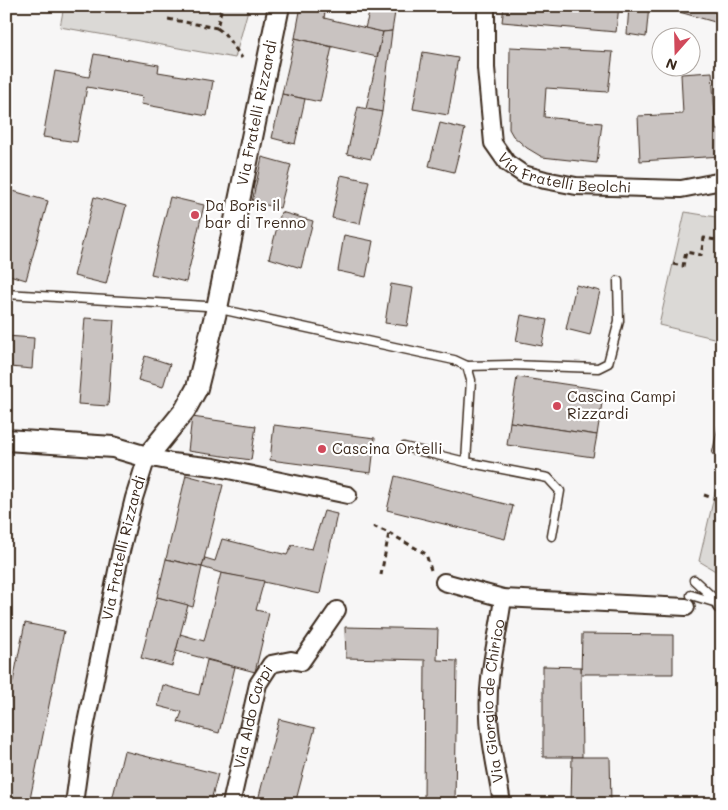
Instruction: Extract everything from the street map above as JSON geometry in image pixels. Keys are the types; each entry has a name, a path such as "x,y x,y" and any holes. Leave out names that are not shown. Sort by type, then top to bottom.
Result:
{"street":[{"name":"Via Fratelli Rizzardi","path":"74,804 83,738 121,551 134,498 147,457 185,410 197,388 217,308 279,6"},
{"name":"Via Fratelli Beolchi","path":"486,6 486,68 493,143 507,163 523,174 576,186 681,189 722,181"},
{"path":"6,440 113,447 147,457 172,462 214,466 348,496"},
{"name":"Via Giorgio de Chirico","path":"438,577 503,598 625,605 688,601"},
{"name":"Via Giorgio de Chirico","path":"502,804 492,752 488,715 490,676 500,629 503,598"},
{"name":"Via Aldo Carpi","path":"231,804 258,684 271,664 291,660 301,662 337,610"}],"lane":[{"path":"6,294 217,308 454,360 467,366 510,364 598,368 608,363 619,322 618,281"},
{"path":"466,462 471,380 467,366"},
{"path":"404,447 466,462 548,478 560,491 552,536"},
{"path":"694,580 721,605"},
{"path":"688,601 721,605"}],"path":[{"path":"217,28 222,6"},
{"path":"168,19 217,28 224,33 242,58"},
{"path":"673,264 683,266 686,252 701,255 704,238 722,241"},
{"path":"704,496 722,501"},
{"path":"372,526 390,533 426,554 438,577"},
{"path":"381,575 390,533"}],"shaded area":[{"path":"64,6 249,6 235,58 60,27"},
{"path":"685,212 722,218 722,340 659,325"},
{"path":"722,463 722,575 699,561"}],"building":[{"path":"301,6 326,6 324,18 383,32 377,57 295,38"},
{"path":"371,6 396,6 392,31 383,32 365,28"},
{"path":"504,6 619,6 616,32 502,22"},
{"path":"629,6 649,6 646,37 627,34"},
{"path":"658,6 722,6 722,24"},
{"path":"392,31 382,112 366,109 383,32"},
{"path":"295,38 332,47 320,102 282,94"},
{"path":"510,47 613,52 608,92 546,88 544,117 602,123 597,163 542,157 527,148 513,136 509,129"},
{"path":"423,52 458,58 448,115 413,109"},
{"path":"94,54 159,65 158,72 213,81 207,116 141,104 143,97 87,87 77,142 43,137 55,71 89,77"},
{"path":"712,72 716,130 722,130 722,156 640,161 638,116 683,114 681,78 700,78 700,73"},
{"path":"282,94 305,99 295,144 272,138"},
{"path":"358,107 382,112 371,159 347,154"},
{"path":"440,123 465,129 454,172 429,166"},
{"path":"262,157 291,165 280,208 252,202"},
{"path":"341,175 369,181 360,224 332,218"},
{"path":"13,191 48,201 26,280 6,274 6,216"},
{"path":"94,197 126,206 106,284 74,276"},
{"path":"170,197 204,205 186,282 151,274"},
{"path":"281,212 313,221 301,268 269,258"},
{"path":"344,235 373,241 366,277 338,271"},
{"path":"391,284 413,288 407,326 385,323"},
{"path":"576,285 600,291 590,335 566,329"},
{"path":"521,315 547,320 542,346 516,341"},
{"path":"85,318 114,320 108,406 78,404"},
{"path":"6,336 34,338 32,369 10,367 8,399 6,399"},
{"path":"145,356 170,364 163,387 138,380"},
{"name":"Cascina Campi Rizzardi","path":"517,377 604,390 597,435 510,422"},
{"path":"722,409 722,456 712,454"},
{"path":"192,417 256,426 251,460 188,451"},
{"path":"510,422 597,435 593,457 507,445"},
{"name":"Cascina Ortelli","path":"274,425 375,438 371,473 270,460"},
{"path":"186,475 223,485 202,567 166,559"},
{"path":"395,476 513,506 505,539 387,510"},
{"path":"324,511 337,514 320,594 221,573 202,567 205,558 215,561 222,539 287,555 292,545 312,549"},
{"path":"166,559 202,567 193,607 157,597"},
{"path":"221,573 264,581 256,610 269,613 255,672 176,651 180,634 204,641"},
{"path":"157,597 188,605 172,666 141,658"},
{"path":"25,623 64,631 29,804 6,804 6,715"},
{"path":"345,627 438,629 437,660 457,661 455,804 424,804 425,660 346,658"},
{"path":"582,634 673,635 673,674 581,674"},
{"path":"207,660 235,667 219,733 178,722 182,712 158,706 163,685 199,695"},
{"path":"543,666 581,667 582,757 543,757"},
{"path":"720,700 722,700 722,739 719,739"},
{"path":"279,719 315,728 295,804 257,804"},
{"path":"124,751 218,774 210,804 111,804"},
{"path":"572,757 610,757 611,804 571,804"}],"place":[{"name":"Da Boris il bar di Trenno","path":"195,215"},
{"name":"Cascina Campi Rizzardi","path":"557,406"},
{"name":"Cascina Ortelli","path":"322,449"}]}
